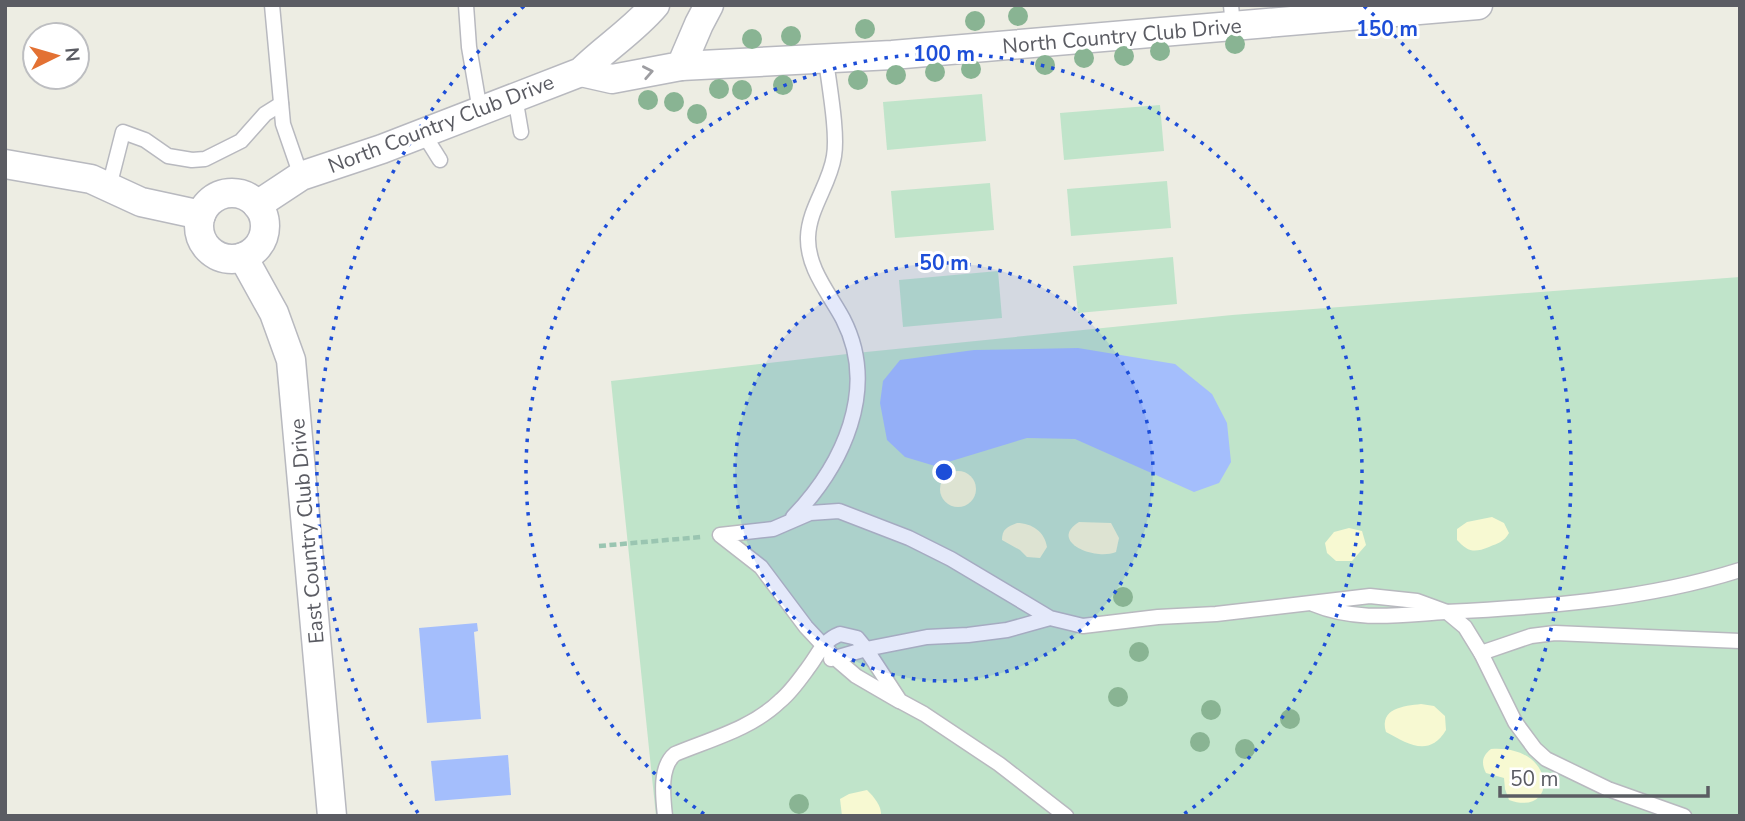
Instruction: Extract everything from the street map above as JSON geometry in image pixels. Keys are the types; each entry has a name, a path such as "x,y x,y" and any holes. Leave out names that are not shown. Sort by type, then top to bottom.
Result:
{"street":[{"name":"North Country Club Drive","path":"257,205 301,176 424,133 581,72 602,50 641,21 655,5"},
{"path":"671,5 704,15 681,66"},
{"name":"North Country Club Drive","path":"581,72 612,79 681,66 826,60 1232,16 1478,5"},
{"path":"5,164 91,179 141,202 201,215"},
{"path":"232,193 250,199 257,205 263,214 264,235 253,252 243,257 225,258 209,250 200,233 201,215 213,199 232,193"},
{"name":"East Country Club Drive","path":"243,257 274,313 291,360 332,816"}],"lane":[{"name":"North Country Club Drive","path":"272,5 283,124 301,176"},
{"path":"466,5 469,47 480,111"},
{"path":"789,522 814,495 844,444 859,390 859,373 845,323 816,275 809,249 810,224 835,153 826,60"},
{"path":"515,97 521,132"},
{"path":"109,187 123,132 145,140 168,156 205,159 241,141 265,114 281,104"},
{"path":"424,133 440,160"},
{"path":"720,535 766,530 810,513 839,511 857,516 951,559 1049,618 1083,626 1370,596 1417,601 1447,612 1465,627 1515,722 1535,750 1546,759 1608,789 1684,816"},
{"path":"761,567 757,542 766,530"},
{"path":"720,535 761,567 822,645 856,676 924,714 1066,816"},
{"path":"1310,603 1328,610 1360,616 1471,612 1682,587 1740,570"},
{"path":"1465,627 1471,612"},
{"path":"810,666 866,649 927,637 997,632 1049,618"},
{"path":"1481,653 1531,636 1555,633 1740,641"},
{"path":"665,816 664,780 665,766 669,759 675,754 756,720 780,701 810,666 822,645 840,634 857,638 900,701"}],"path":[{"path":"599,546 720,535"}],"shaded area":[{"path":"982,94 986,141 887,150 883,102"},
{"path":"1160,105 1164,151 1064,160 1060,113"},
{"path":"1167,181 1171,228 1071,236 1067,189"},
{"path":"990,183 994,230 895,238 891,191"},
{"path":"1173,257 1177,304 1078,313 1073,266"},
{"path":"998,271 1002,318 903,327 899,280"},
{"path":"1740,277 1740,816 656,816 611,381 1232,315"}],"sand":[{"path":"958,471 971,476 976,489 971,502 958,507 945,502 940,489 945,476"},
{"path":"1492,517 1504,523 1509,533 1500,542 1475,551 1457,540 1457,529 1467,522"},
{"path":"1079,522 1111,523 1119,538 1116,552 1097,554 1078,548 1069,536 1071,529"},
{"path":"1017,523 1033,527 1044,537 1047,547 1040,558 1027,557 1002,540 1006,529"},
{"path":"1349,528 1362,531 1366,545 1352,561 1336,561 1327,553 1325,543 1334,532"},
{"path":"1421,704 1434,706 1445,716 1446,730 1433,744 1410,744 1386,732 1386,718 1390,713 1401,707"},
{"path":"1491,749 1513,750 1529,757 1544,779 1543,790 1537,799 1525,803 1509,800 1504,778 1486,773 1484,769 1484,757"},
{"path":"867,790 879,805 881,816 842,816 840,799"}],"water":[{"path":"1078,348 1175,364 1212,394 1227,423 1231,462 1219,483 1194,492 1075,439 1027,438 935,466 905,457 887,440 880,403 883,381 900,360 974,350"},
{"path":"477,623 478,631 474,632 481,719 427,723 419,628"},
{"path":"508,755 511,795 435,801 431,761"}]}
